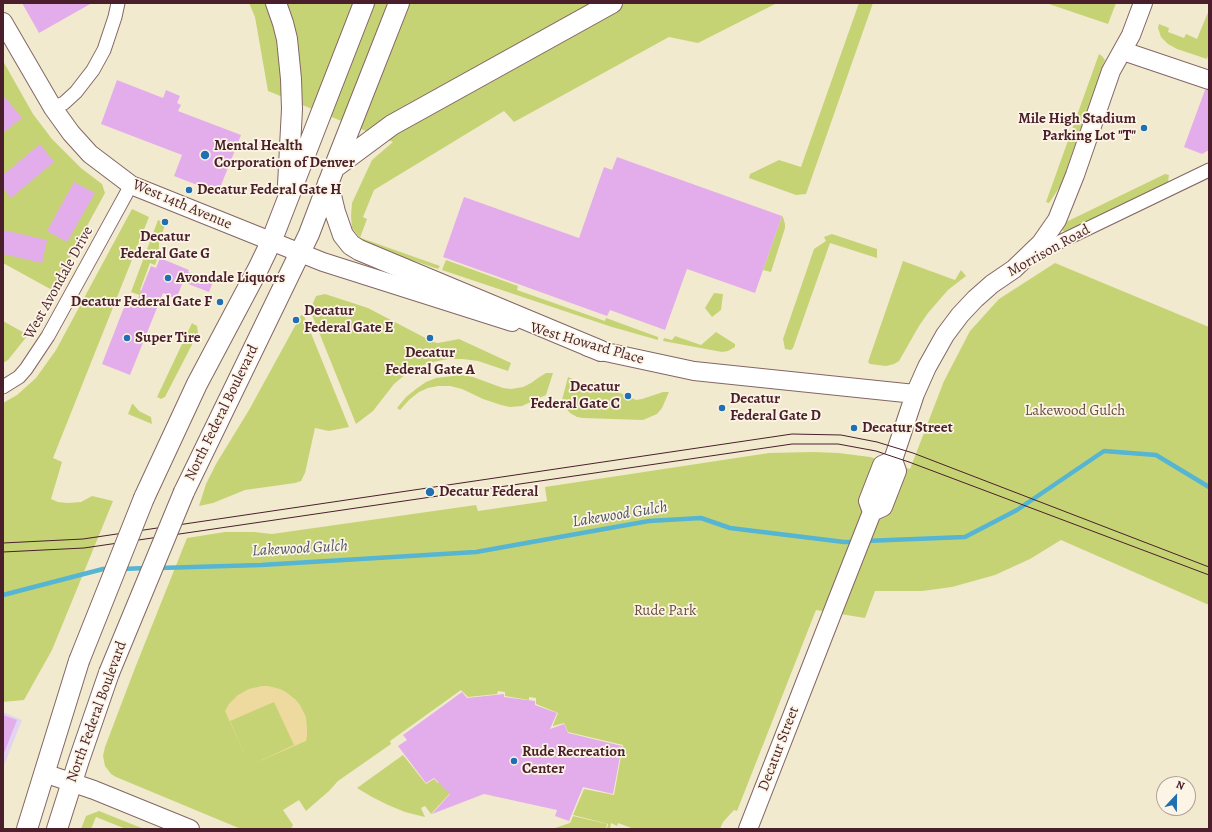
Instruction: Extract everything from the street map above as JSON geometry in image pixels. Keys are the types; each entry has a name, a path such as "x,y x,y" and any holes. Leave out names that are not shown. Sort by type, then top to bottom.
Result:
{"main road":[{"path":"276,3 287,39 291,79 292,109 287,204"},
{"name":"North Federal Boulevard","path":"27,829 79,661 144,498 197,384 271,242 364,3"},
{"name":"North Federal Boulevard","path":"57,829 110,673 184,492 310,234 331,175 399,3"},
{"path":"601,351 359,250 351,245 343,235 335,212 331,175 392,125 612,3"}],"street":[{"path":"53,108 64,103 76,92 93,70 104,50 118,3"},
{"path":"1014,269 1041,243 1057,220 1075,175 1111,71 1131,35 1143,3"},
{"name":"West 14th Avenue","path":"3,22 53,108 90,154 131,185 271,242"},
{"path":"1123,51 1209,80"},
{"name":"Morrison Road","path":"915,394 927,367 945,335 974,299 992,284 1041,251 1209,170"},
{"name":"West Avondale Drive","path":"3,386 19,376 26,369 48,336 131,185"},
{"name":"West Howard Place","path":"271,242 323,262 601,351 694,371 915,394"},
{"name":"Decatur Street","path":"748,829 872,512 883,507 888,470 915,394"},
{"path":"44,772 190,829"}],"shaded area":[{"path":"3,712 22,720 3,768"}],"green space":[{"path":"249,3 777,3 698,43 669,37 514,122 504,111 374,190 363,217 367,219 360,238 352,228 352,203 372,160 393,142 268,91 255,17"},
{"path":"859,3 873,3 806,194 796,195 749,178 750,174 779,160 801,167"},
{"path":"1046,3 1116,3 1108,24"},
{"path":"1209,10 1209,53 1207,59 1177,49 1168,44 1161,37 1158,28 1159,24 1169,28 1168,32 1184,38 1186,34 1197,39"},
{"path":"1099,54 1105,60 1061,185 1049,203 1046,202"},
{"path":"3,61 33,114 52,139 81,168 102,184 105,193 52,290 3,263"},
{"path":"1165,174 1169,175 1168,182 1068,231 1063,231 1062,229 1064,223"},
{"path":"132,209 149,217 53,458 62,462 51,499 58,502 68,503 81,502 92,496 113,501 52,650 24,700 3,702 3,403 17,395 36,378 56,350"},
{"path":"782,216 785,228 771,272 763,270"},
{"path":"158,220 166,223 159,241 159,254 155,265 150,263 140,290 147,293 145,297 131,292"},
{"path":"832,234 877,249 877,258 830,243 793,348 791,350 785,349 783,339 814,249 826,241 824,237"},
{"path":"361,238 440,266 438,269 373,247 366,244"},
{"path":"446,260 518,286 517,290 605,321 606,318 658,337 658,340 612,327 442,270"},
{"path":"903,261 955,280 961,270 966,276 948,290 928,313 899,361 886,366 870,364 868,362"},
{"name":"Rude Park","path":"1055,263 1209,327 1209,605 1061,540 1030,559 995,575 952,587 922,591 875,591 865,618 816,610 737,811 734,810 723,822 720,829 634,829 618,823 617,826 611,823 610,829 607,829 608,824 573,815 584,789 614,795 623,745 568,732 564,723 553,726 558,713 536,704 536,698 529,697 529,700 505,696 505,692 498,691 497,694 468,697 461,690 390,741 391,744 338,781 306,811 299,800 283,810 293,825 291,829 241,829 116,777 111,774 105,766 103,756 105,747 187,538 225,532 254,532 272,534 476,505 478,511 547,501 545,487 769,453 839,453 870,457 910,469 944,381 970,331 999,299"},
{"path":"714,293 723,294 721,310 712,317 705,308"},
{"path":"325,294 368,308 433,342 438,343 459,339 511,363 508,371 478,361 463,359 448,359 421,366 406,374 394,384 373,411 356,424 310,310 316,296"},
{"path":"301,315 304,316 349,427 329,431 315,428 305,473 301,481 245,490 213,503 199,506 206,484 216,464 249,410"},
{"path":"3,321 28,335 8,360 3,363"},
{"path":"192,323 197,326 198,333 165,397 161,399 157,397"},
{"path":"716,332 735,344 735,347 728,351 722,352 663,341 664,338 672,340 675,336 701,345"},
{"path":"546,373 553,373 546,395 522,406 510,407 501,405 483,399 462,389 450,386 438,386 419,392 400,410 397,408 406,397 416,389 426,382 436,378 461,375 473,377 503,388 511,389 523,387"},
{"path":"568,377 582,383 591,384 595,382 636,400 663,392 669,392 662,408 657,414 643,420 583,418 577,417 570,413 560,401 562,400"},
{"path":"132,404 139,411 151,417 152,424 128,414"},
{"path":"403,755 426,784 434,779 438,783 445,778 453,790 431,814 425,806 421,808 425,817 405,812 388,805 357,788"},
{"path":"99,811 144,829 126,829 96,817 91,829 81,829 86,816"},
{"path":"573,816 607,824 606,829 552,829 570,823"}],"sand":[{"path":"262,686 280,689 296,700 306,717 307,736 306,741 253,764 294,745 274,702 230,721 248,762 225,711 229,704 238,695 249,689"}],"building":[{"path":"22,3 92,3 39,33"},
{"path":"117,80 163,98 166,90 180,96 177,103 181,105 178,111 241,135 218,193 174,176 182,155 101,124"},
{"path":"1205,90 1209,90 1209,150 1202,154 1184,147"},
{"path":"3,95 22,118 3,133"},
{"path":"40,144 54,162 11,198 3,188 3,175"},
{"path":"617,157 782,216 755,293 687,269 665,330 610,310 607,316 443,257 464,197 579,238 604,167 612,170"},
{"path":"74,182 95,193 67,242 47,231"},
{"path":"3,230 47,240 42,263 3,254"},
{"path":"160,258 189,270 188,272 213,282 209,292 183,282 176,299 163,293 130,375 102,364 128,297 137,301 151,266 156,268"},
{"name":"Rude Recreation Center","path":"462,692 467,698 504,694 504,697 535,701 535,705 557,713 550,729 564,724 568,733 622,746 613,794 583,787 569,821 555,816 557,810 484,794 432,814 450,794 434,778 426,783 398,746 407,740 403,735"},
{"path":"3,715 17,720 4,753 3,753"}],"waterway":[{"name":"Lakewood Gulch","path":"865,541 965,537 1017,510 1104,451 1156,455 1209,487"},
{"name":"Lakewood Gulch","path":"159,568 261,565 476,552 649,521 701,518 730,528 844,542 855,542"},
{"name":"Lakewood Gulch","path":"121,569 147,568"},
{"name":"Lakewood Gulch","path":"3,595 103,569 109,569"}],"tram line":[{"path":"3,543 83,539 792,434 841,435 877,442 913,453 1209,567"},
{"path":"3,552 84,548 792,444 838,444 876,451 909,462 1209,575"}],"place":[{"name":"Mile High Stadium Parking Lot \"T\"","path":"1144,128"},
{"name":"Mental Health Corporation of Denver","path":"205,155"},
{"name":"Decatur Federal Gate H","path":"189,190"},
{"name":"Decatur Federal Gate G","path":"165,222"},
{"name":"Avondale Liquors","path":"168,278"},
{"name":"Decatur Federal Gate F","path":"220,302"},
{"name":"Decatur Federal Gate E","path":"296,320"},
{"name":"Super Tire","path":"127,338"},
{"name":"Decatur Federal Gate A","path":"430,338"},
{"name":"Decatur Federal Gate C","path":"628,396"},
{"name":"Decatur Federal Gate D","path":"722,408"},
{"name":"Decatur Street","path":"854,428"},
{"name":"Decatur Federal","path":"430,492"},
{"name":"Rude Recreation Center","path":"514,761"}]}
